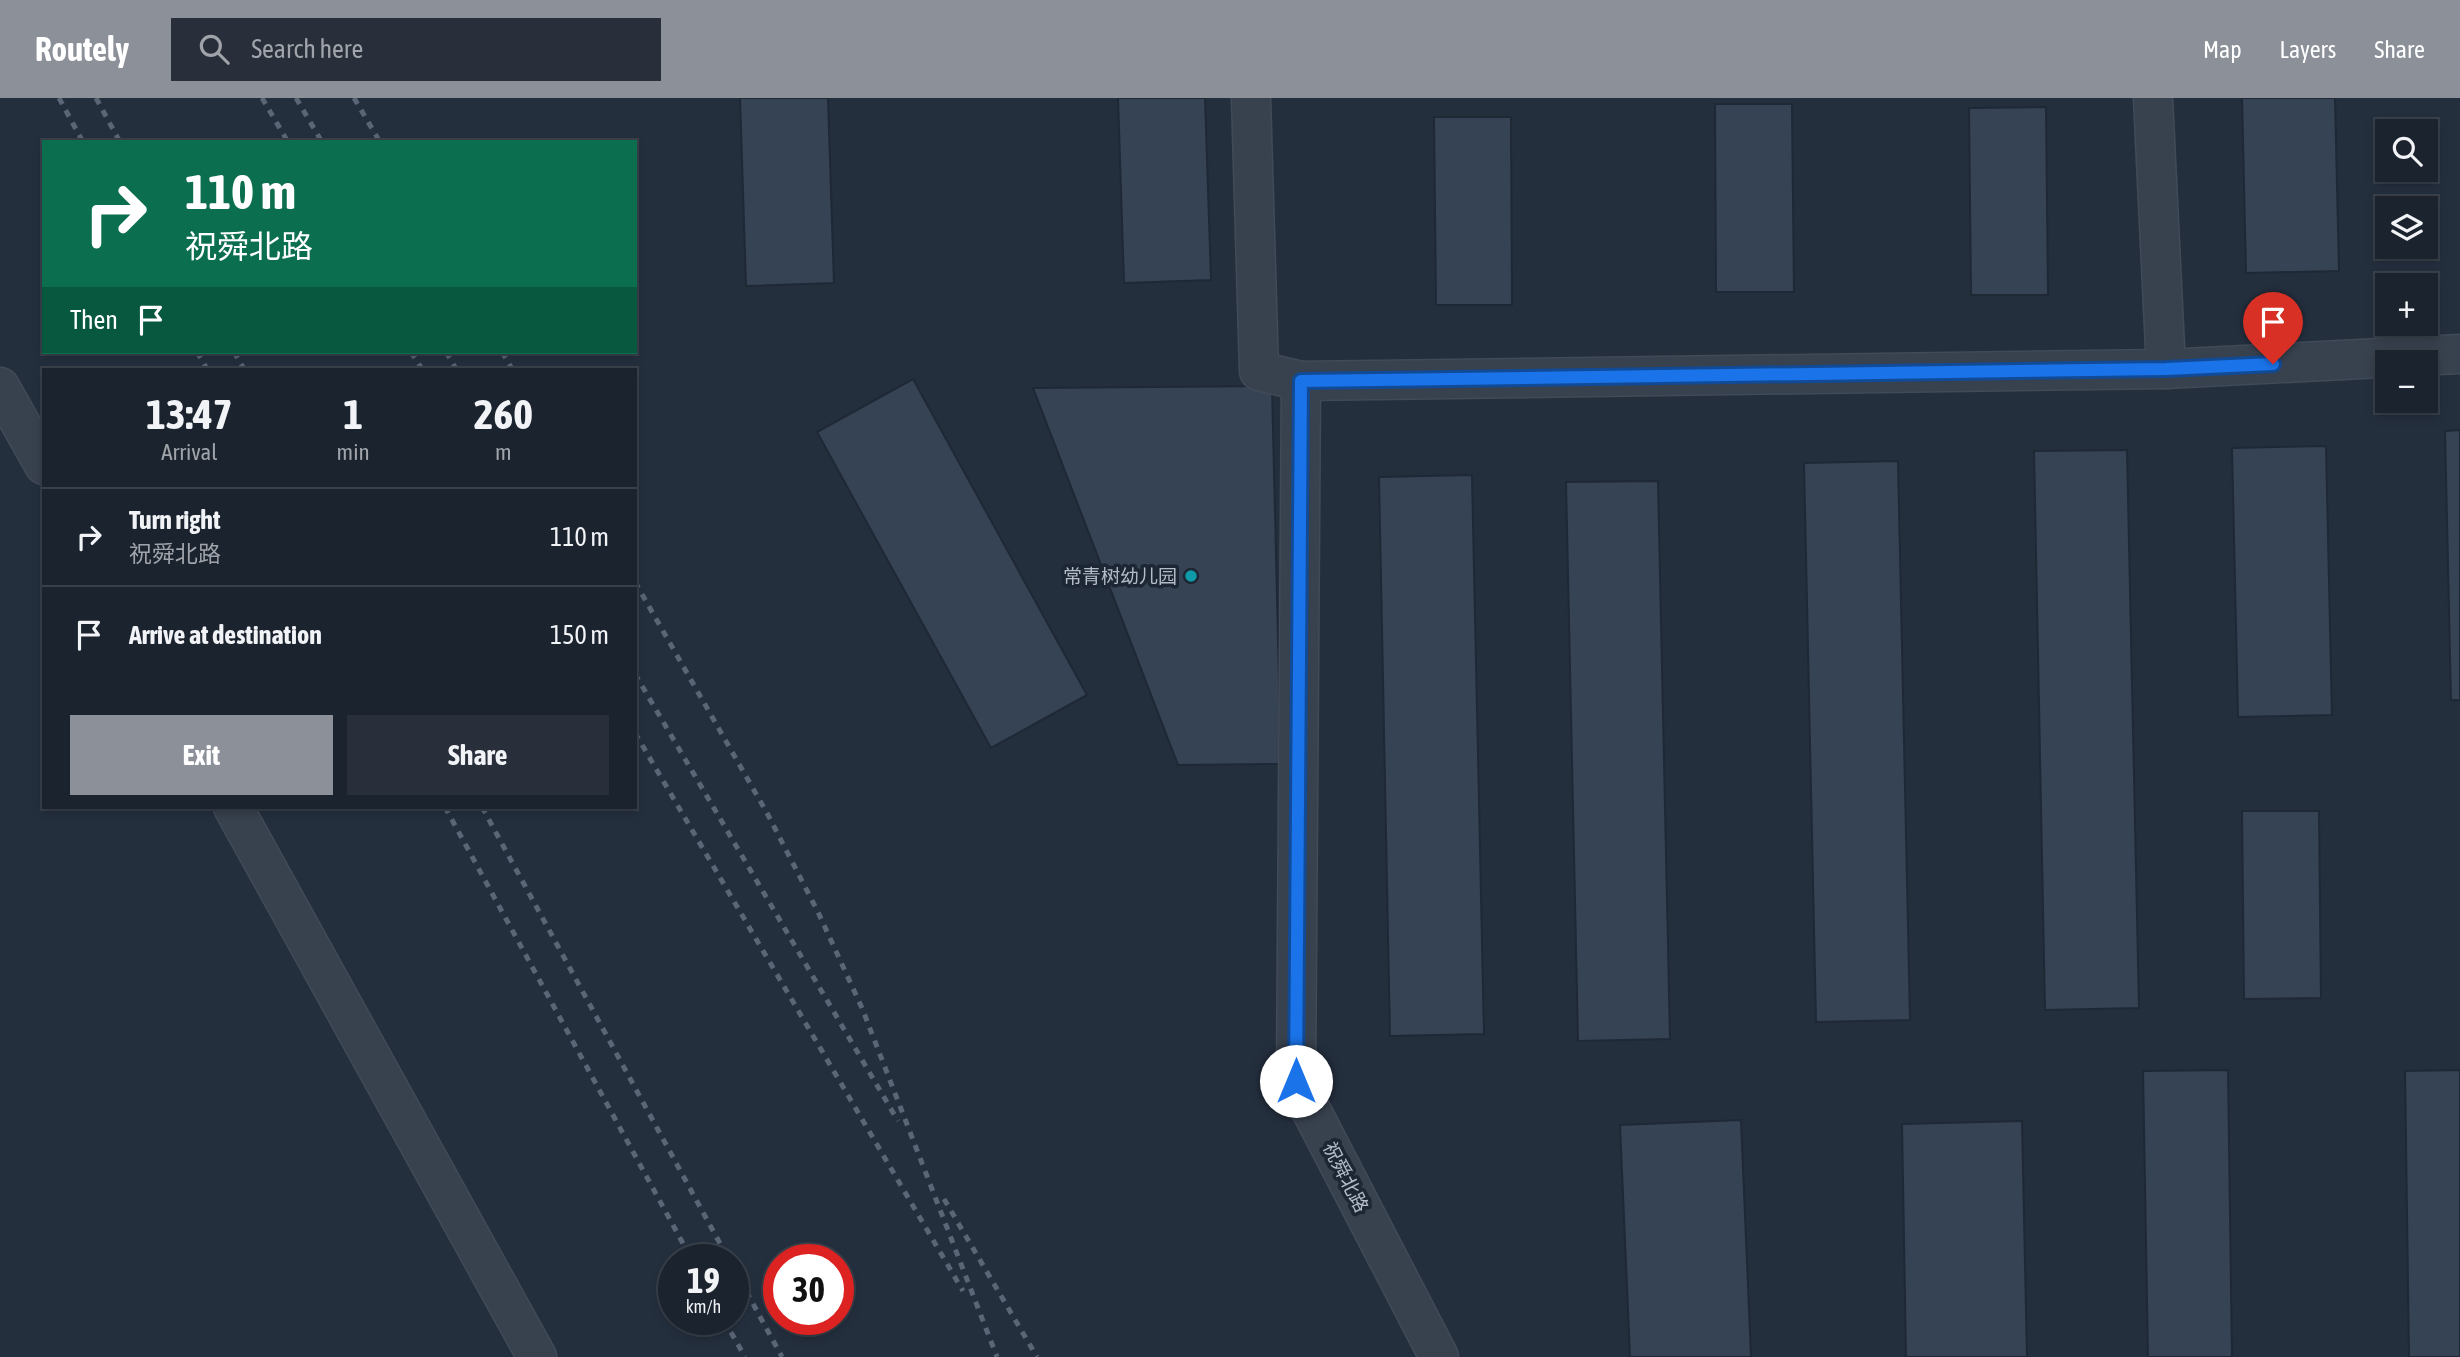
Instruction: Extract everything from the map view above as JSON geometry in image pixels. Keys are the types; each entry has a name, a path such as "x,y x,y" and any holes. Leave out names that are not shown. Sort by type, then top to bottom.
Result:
{"street":[{"path":"1251,98 1259,371 1301,381 2166,369 2460,354"},
{"path":"2153,98 2166,369"},
{"name":"祝舜北路","path":"1301,381 1296,1081 1439,1357"},
{"path":"0,387 42,461"},
{"path":"234,809 537,1357"}],"building":[{"path":"740,98 828,98 834,283 746,286"},
{"path":"1118,98 1205,98 1211,280 1124,283"},
{"path":"2242,98 2335,98 2339,271 2246,273"},
{"path":"1715,104 1792,104 1794,292 1716,292"},
{"path":"2046,107 2048,295 1971,295 1969,108"},
{"path":"1434,117 1511,117 1512,305 1436,305"},
{"path":"913,379 1087,695 991,748 817,432"},
{"name":"常青树幼儿园","path":"1272,386 1281,764 1178,765 1033,388"},
{"path":"2460,430 2460,700 2451,700 2445,431"},
{"path":"2326,446 2332,715 2238,717 2232,448"},
{"path":"2127,450 2139,1008 2045,1010 2034,451"},
{"path":"1898,461 1910,1020 1816,1022 1804,463"},
{"path":"1472,475 1484,1034 1390,1036 1379,477"},
{"path":"1658,481 1670,1039 1578,1041 1566,482"},
{"path":"2242,811 2319,811 2321,998 2244,999"},
{"path":"2228,1070 2232,1357 2148,1357 2143,1071"},
{"path":"2460,1070 2460,1357 2409,1357 2405,1071"},
{"path":"1741,1120 1751,1357 1630,1357 1620,1125"},
{"path":"2022,1121 2027,1357 1906,1357 1902,1124"}],"railway":[{"path":"59,98 82,140"},
{"path":"96,98 119,140"},
{"path":"262,98 287,140"},
{"path":"296,98 321,140"},
{"path":"354,98 379,140"},
{"path":"198,354 206,368"},
{"path":"235,354 243,368"},
{"path":"412,354 421,368"},
{"path":"447,354 455,368"},
{"path":"503,354 511,368"},
{"path":"637,586 767,813 818,912 862,1008 997,1357"},
{"path":"637,677 898,1121"},
{"path":"637,736 963,1291"},
{"path":"446,809 683,1244"},
{"path":"483,809 720,1244"},
{"path":"944,1199 1037,1357"},
{"path":"749,1296 782,1357"},
{"path":"733,1335 745,1357"}],"place":[{"name":"常青树幼儿园","path":"1191,576"}],"route":[{"path":"1296,1081 1301,381 2166,369 2273,364"}]}
